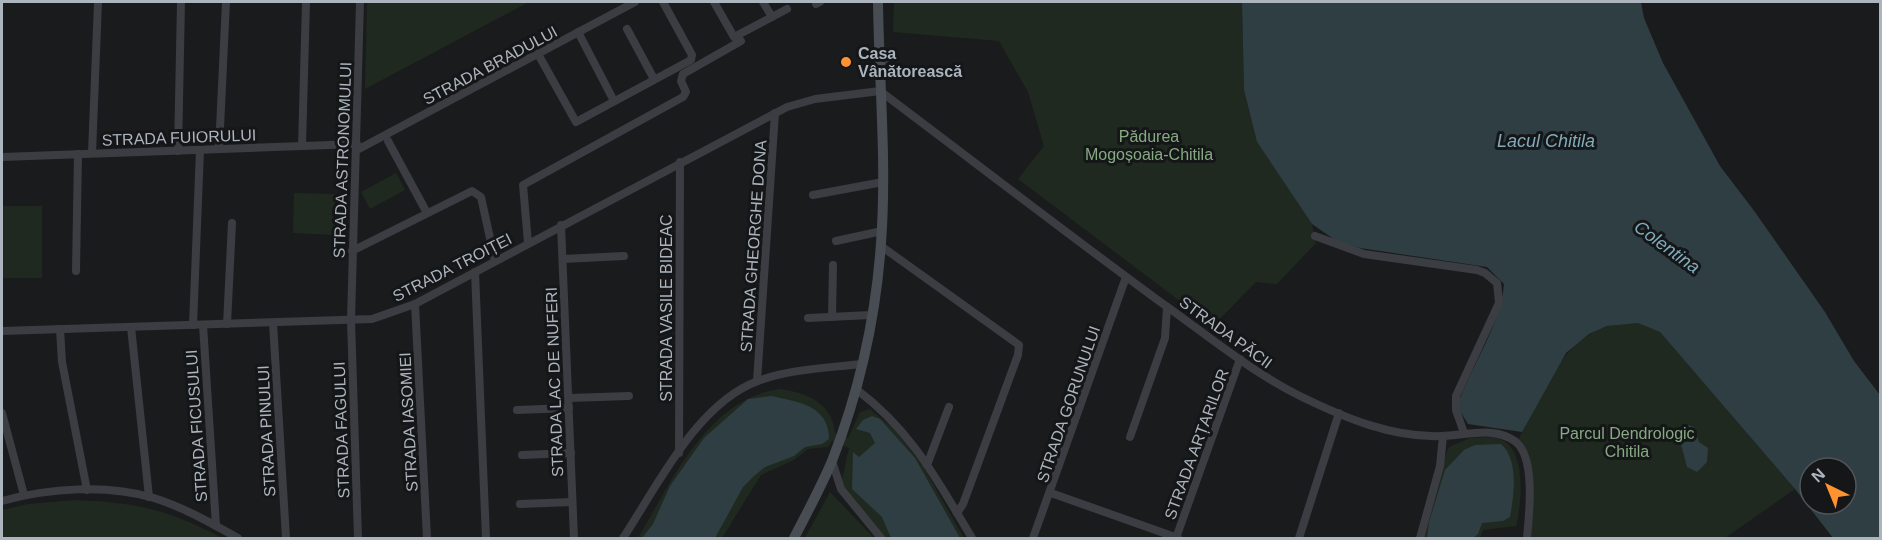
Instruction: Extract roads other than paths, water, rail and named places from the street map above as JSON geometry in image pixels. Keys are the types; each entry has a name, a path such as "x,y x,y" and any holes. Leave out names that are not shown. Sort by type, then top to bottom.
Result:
{"main road":[{"path":"794,538 832,461 856,389 871,315 882,231 883,182 878,2"}],"street":[{"path":"92,153 98,2"},
{"path":"178,151 181,2"},
{"path":"219,149 226,2"},
{"path":"303,146 306,2"},
{"name":"STRADA ASTRONOMULUI","path":"351,320 360,2"},
{"name":"STRADA BRADULUI","path":"357,147 635,2"},
{"path":"538,54 574,121 692,57 663,2"},
{"path":"714,2 734,38 787,9"},
{"path":"763,2 772,17"},
{"path":"627,29 654,79"},
{"path":"578,32 614,101"},
{"path":"528,243 523,185 683,97 686,92 681,81 683,74 741,41"},
{"path":"879,64 893,55"},
{"name":"STRADA TROIȚEI","path":"2,331 378,318 415,304 775,113 803,102 880,91"},
{"name":"STRADA PĂCII","path":"880,91 1126,277 1274,382 1339,413 1400,433 1443,436 1464,433 1506,436 1521,448 1528,469 1527,538"},
{"name":"STRADA GHEORGHE DONA","path":"757,381 775,113"},
{"path":"388,141 427,213"},
{"name":"STRADA FUIORULUI","path":"2,157 303,146 357,147"},
{"path":"193,325 200,150"},
{"path":"76,271 78,154"},
{"name":"STRADA VASILE BIDEAC","path":"679,454 680,162"},
{"path":"813,195 883,182"},
{"path":"352,251 468,192 476,192 481,197 495,261"},
{"path":"227,324 231,223"},
{"name":"STRADA LAC DE NUFERI","path":"561,225 574,538"},
{"path":"836,241 882,231"},
{"path":"1315,236 1364,254 1477,270 1485,273 1497,283 1499,303 1456,396 1456,410 1464,433"},
{"path":"881,246 1019,345 1018,354 967,494 957,513"},
{"path":"563,259 624,256"},
{"path":"832,317 833,265"},
{"path":"475,272 486,538"},
{"name":"STRADA GORUNULUI","path":"1033,538 1051,493 1126,277"},
{"name":"STRADA IASOMIEI","path":"415,304 427,538"},
{"path":"1130,437 1165,338 1167,307"},
{"path":"808,318 871,315"},
{"name":"STRADA FAGULUI","path":"351,320 358,538"},
{"name":"STRADA PINULUI","path":"273,322 286,538"},
{"name":"STRADA FICUSULUI","path":"203,325 216,526"},
{"path":"131,327 149,497"},
{"path":"60,329 62,362 87,490"},
{"name":"STRADA ARȚARILOR","path":"1177,538 1240,359"},
{"path":"623,538 699,424 719,404 757,381 803,370 861,364"},
{"path":"856,389 901,429 927,465 972,538"},
{"path":"569,398 629,396"},
{"path":"927,465 949,407"},
{"path":"517,410 569,408"},
{"path":"2,413 24,495"},
{"path":"1299,538 1339,413"},
{"path":"1420,538 1440,466 1443,436"},
{"path":"522,455 571,453"},
{"path":"832,461 841,489 881,538"},
{"path":"2,501 24,495 87,490 149,497 238,538"},
{"path":"1051,493 1177,538"},
{"path":"520,504 572,502"}],"water":[{"name":"Lacul Chitila","path":"1242,2 1641,2 1644,18 1663,63 1720,166 1825,312 1854,361 1880,395 1880,538 1833,538 1816,516 1858,516 1858,456 1798,456 1798,493 1660,332 1638,323 1607,326 1589,334 1566,353 1522,432 1468,424 1457,406 1492,330 1502,299 1504,284 1487,267 1360,248 1338,242 1312,224 1257,142 1244,90"},
{"path":"771,396 801,403 818,412 828,428 829,439 822,444 805,447 794,456 765,467 754,476 743,487 715,538 642,538 653,524 670,486 704,438 748,399"},
{"path":"872,416 880,419 915,458 960,538 891,538 882,517 852,489 853,452 859,457 875,443 870,433 856,429 863,420"},
{"path":"1688,425 1694,427 1699,442 1708,448 1707,462 1697,472 1687,467 1678,433"},
{"path":"1501,444 1511,459 1513,468 1514,488 1510,517 1503,521 1482,523 1478,534 1473,538 1427,538 1429,522 1445,470 1464,450 1475,445"}],"place":[{"name":"Casa Vânătorească","path":"846,62"}],"park label":[{"name":"Pădurea Mogoșoaia-Chitila","path":"1149,145"},
{"name":"Parcul Dendrologic Chitila","path":"1627,442"}],"water label":[{"name":"Colentina","path":"1667,247"}]}
